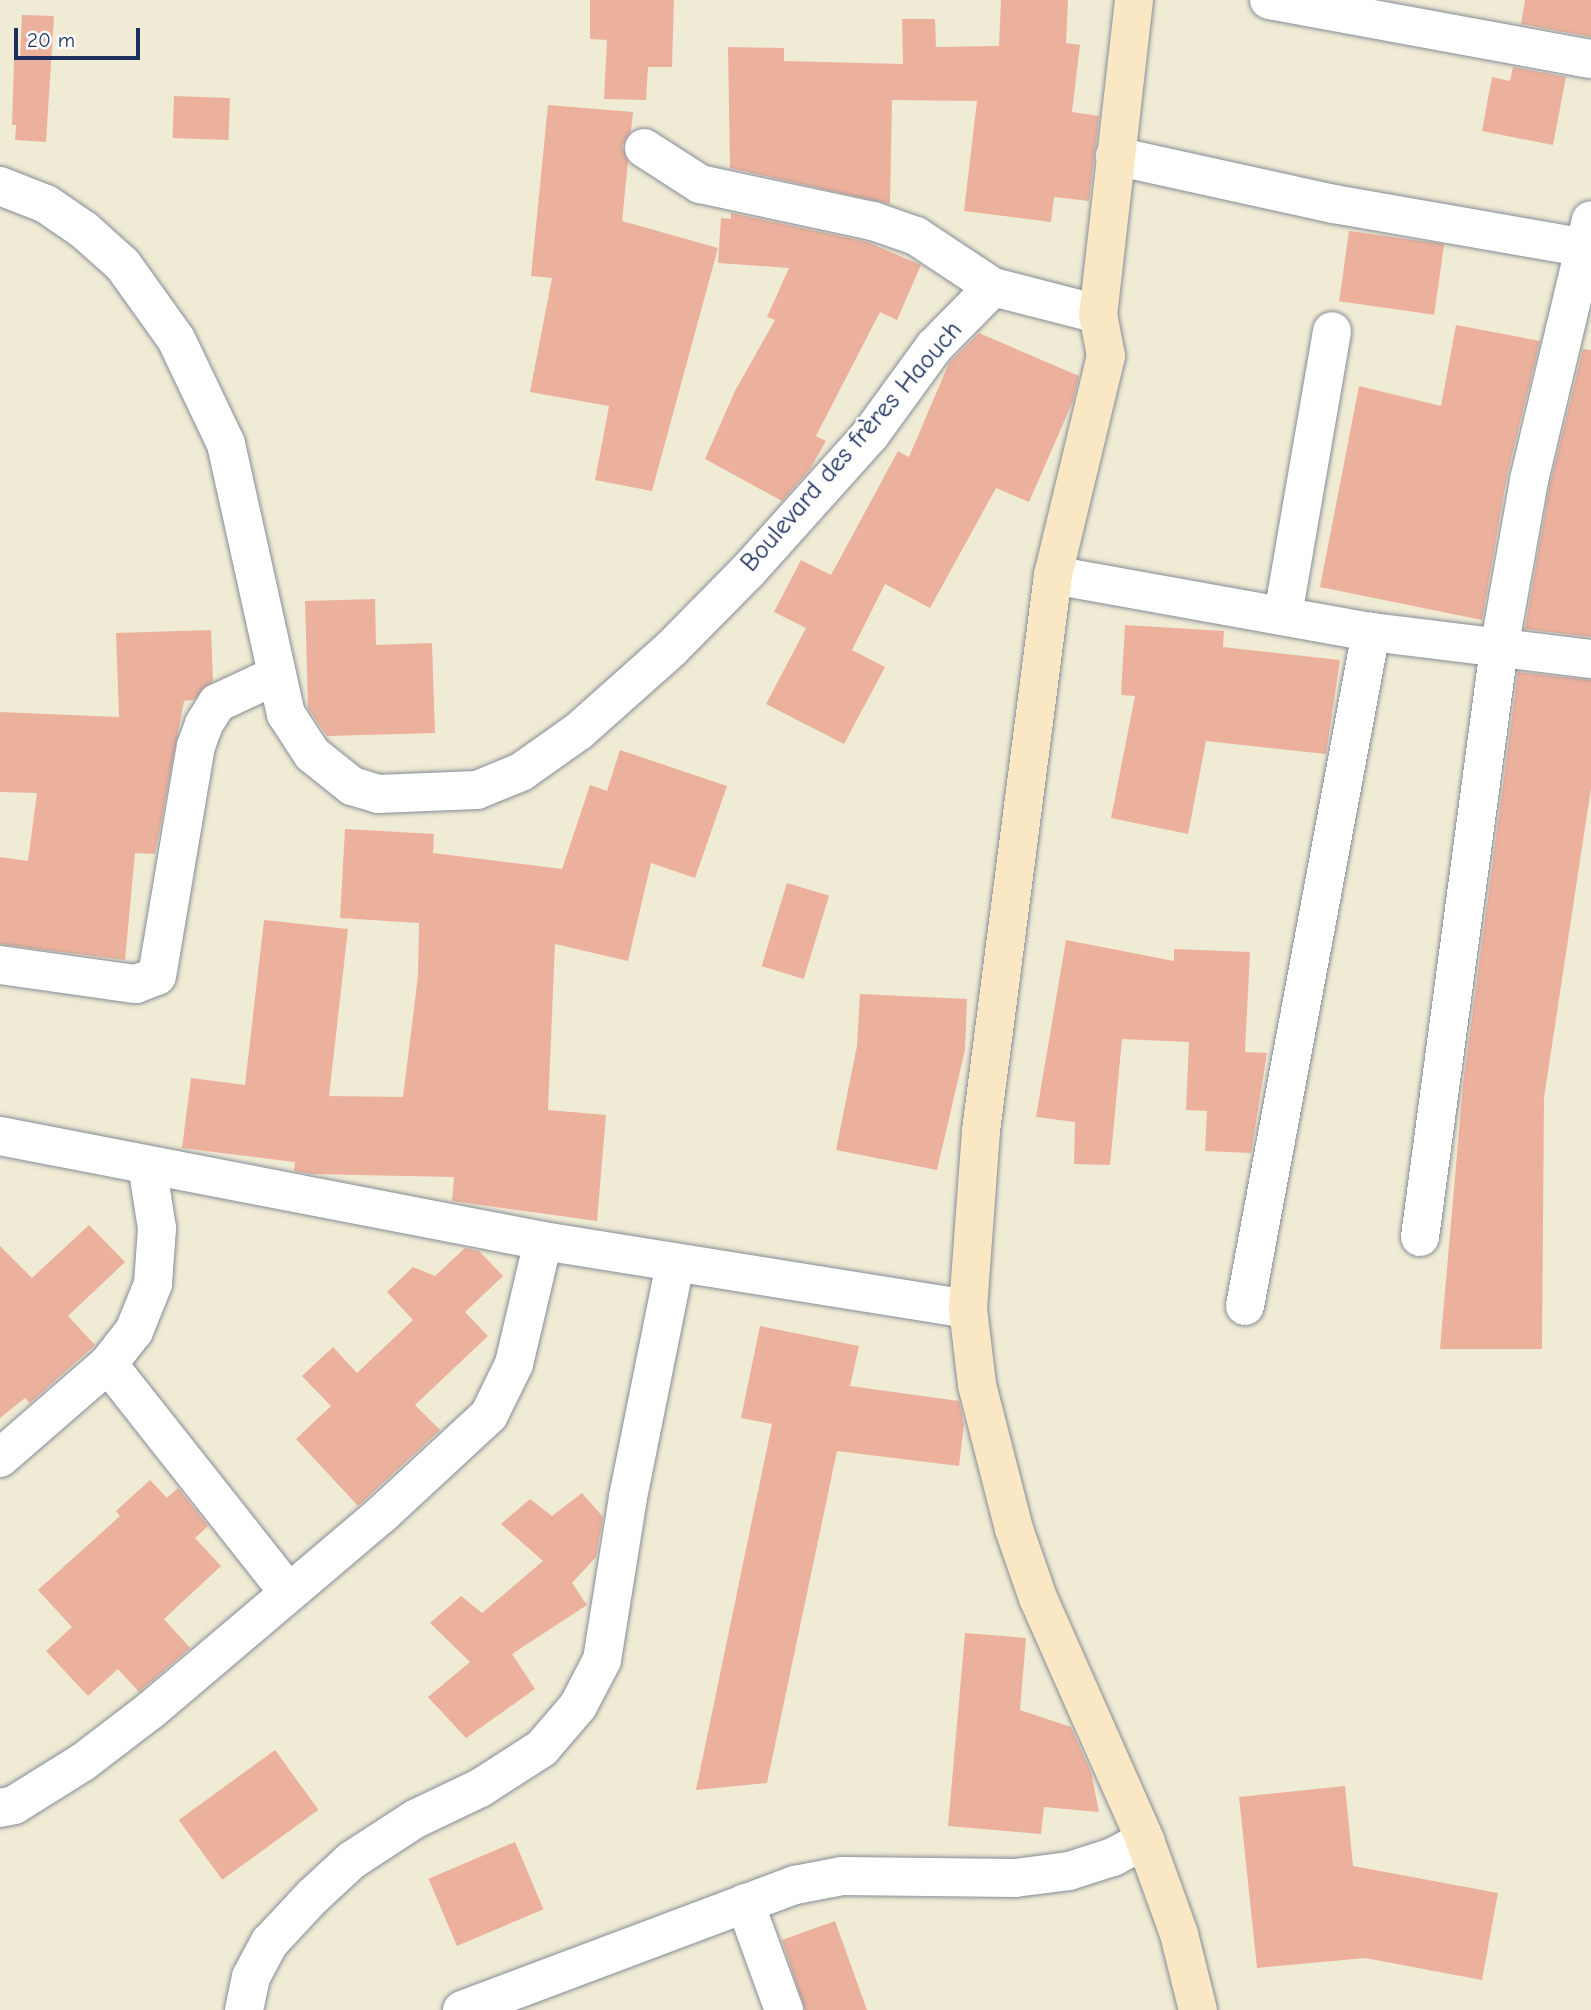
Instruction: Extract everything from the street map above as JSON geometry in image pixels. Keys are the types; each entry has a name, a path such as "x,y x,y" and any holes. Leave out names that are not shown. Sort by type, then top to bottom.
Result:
{"main road":[{"path":"1133,0 1098,314 1106,356 1053,575 981,1131 968,1309 986,1426 1014,1529 1038,1598 1145,1840 1179,1934 1198,2010"}],"street":[{"path":"1269,0 1591,59"},
{"path":"644,148 700,184 873,221 916,236 993,287 1098,314"},
{"path":"1115,156 1334,204 1589,239 1529,480 1499,649 1420,1237"},
{"name":"Boulevard des frères Haouch","path":"0,186 46,204 84,230 123,265 176,339 226,444 275,676 286,714 298,736 313,754 352,786 378,794 477,790 521,772 579,731 671,649 738,581 870,435 934,346 993,287"},
{"path":"1283,615 1332,331"},
{"path":"1053,575 1371,632 1591,659"},
{"path":"1245,1306 1371,632"},
{"path":"0,965 136,984 157,976 194,757 204,724 217,703 275,676"},
{"path":"0,1136 543,1241 968,1309"},
{"path":"0,1458 108,1364 134,1331 153,1284 157,1228 147,1164"},
{"path":"0,1808 14,1805 83,1762 381,1516 489,1415 514,1364 543,1241"},
{"path":"244,2010 251,1977 270,1942 312,1897 352,1860 415,1819 480,1788 542,1748 578,1706 602,1660 628,1497 675,1264"},
{"path":"108,1364 288,1592"},
{"path":"462,2010 522,1999 745,1903 842,1876 1015,1878 1069,1871 1113,1857 1145,1840"},
{"path":"745,1903 784,2010"}],"building":[{"path":"590,0 674,0 672,67 648,67 646,100 604,99 607,40 590,39"},
{"path":"1001,0 1068,0 1066,43 1080,45 1072,112 1099,116 1089,201 1054,197 1051,222 964,211 977,101 892,100 890,204 730,168 728,47 784,48 784,61 903,64 902,19 935,19 936,47 999,46"},
{"path":"1525,0 1591,0 1591,37 1521,24"},
{"path":"22,15 54,16 46,142 15,140 16,125 12,125 14,60 20,60"},
{"path":"1513,67 1566,77 1553,145 1482,131 1492,77 1510,81"},
{"path":"174,96 230,98 229,140 173,138"},
{"path":"548,105 633,112 631,131 622,146 628,162 622,221 718,248 652,491 595,480 609,406 530,392 552,278 531,276"},
{"path":"731,213 867,242 921,265 897,320 880,312 816,436 826,441 810,469 782,501 705,459 735,391 775,320 767,317 789,268 718,263 721,218 731,219"},
{"path":"1349,231 1444,244 1434,315 1339,301"},
{"path":"1456,325 1540,341 1507,476 1482,620 1320,587 1359,386 1441,406"},
{"path":"979,333 1079,376 1073,401 1029,502 996,488 930,608 885,584 852,650 885,667 844,744 766,704 806,628 774,612 801,560 831,575 898,451 909,457 949,363"},
{"path":"1583,349 1591,350 1591,637 1525,629 1550,484"},
{"path":"375,599 376,645 432,643 435,733 327,736 308,708 305,601"},
{"path":"1125,625 1224,631 1223,647 1340,660 1326,754 1206,741 1188,834 1111,818 1135,696 1121,695"},
{"path":"211,630 213,681 193,700 184,701 155,854 135,853 125,960 0,944 0,857 28,861 37,793 0,792 0,712 119,717 116,633"},
{"path":"1518,672 1591,680 1591,788 1544,1098 1542,1349 1440,1349 1463,1085"},
{"path":"620,750 727,786 695,878 651,863 628,961 555,944 548,1110 606,1115 597,1221 452,1201 454,1177 312,1174 294,1171 295,1162 182,1148 191,1078 245,1085 264,920 348,929 329,1096 403,1097 418,976 419,923 340,918 345,829 434,834 433,853 562,869 590,785 607,791"},
{"path":"787,883 829,896 804,979 762,966"},
{"path":"1066,940 1174,961 1174,949 1250,952 1245,1052 1267,1053 1251,1153 1205,1151 1207,1111 1186,1110 1189,1042 1122,1039 1110,1165 1074,1164 1075,1122 1036,1117"},
{"path":"860,994 967,999 965,1050 937,1170 836,1150 857,1046"},
{"path":"89,1225 125,1262 68,1316 95,1345 30,1403 25,1398 0,1418 0,1246 32,1278"},
{"path":"465,1248 479,1251 503,1276 465,1312 488,1336 415,1405 440,1430 358,1506 296,1439 331,1406 302,1376 333,1347 357,1373 413,1320 387,1292 413,1267 435,1276"},
{"path":"760,1326 859,1346 850,1386 959,1401 964,1424 959,1466 837,1451 767,1783 696,1790 772,1424 741,1418"},
{"path":"150,1480 167,1498 178,1488 208,1526 195,1538 221,1566 164,1619 190,1648 139,1692 118,1669 88,1696 46,1651 72,1627 38,1590 120,1516 116,1511"},
{"path":"582,1493 603,1517 596,1557 572,1583 587,1605 512,1654 535,1689 466,1738 428,1697 470,1662 430,1623 461,1596 482,1613 543,1561 501,1524 530,1499 552,1516"},
{"path":"965,1633 1026,1638 1020,1710 1071,1727 1091,1772 1099,1812 1044,1807 1041,1834 948,1826"},
{"path":"275,1750 318,1810 222,1880 179,1820"},
{"path":"1345,1786 1353,1866 1498,1893 1482,1980 1365,1958 1257,1968 1239,1797"},
{"path":"515,1842 544,1909 457,1946 428,1879"},
{"path":"835,1921 867,2010 805,2010 782,1940"}]}
